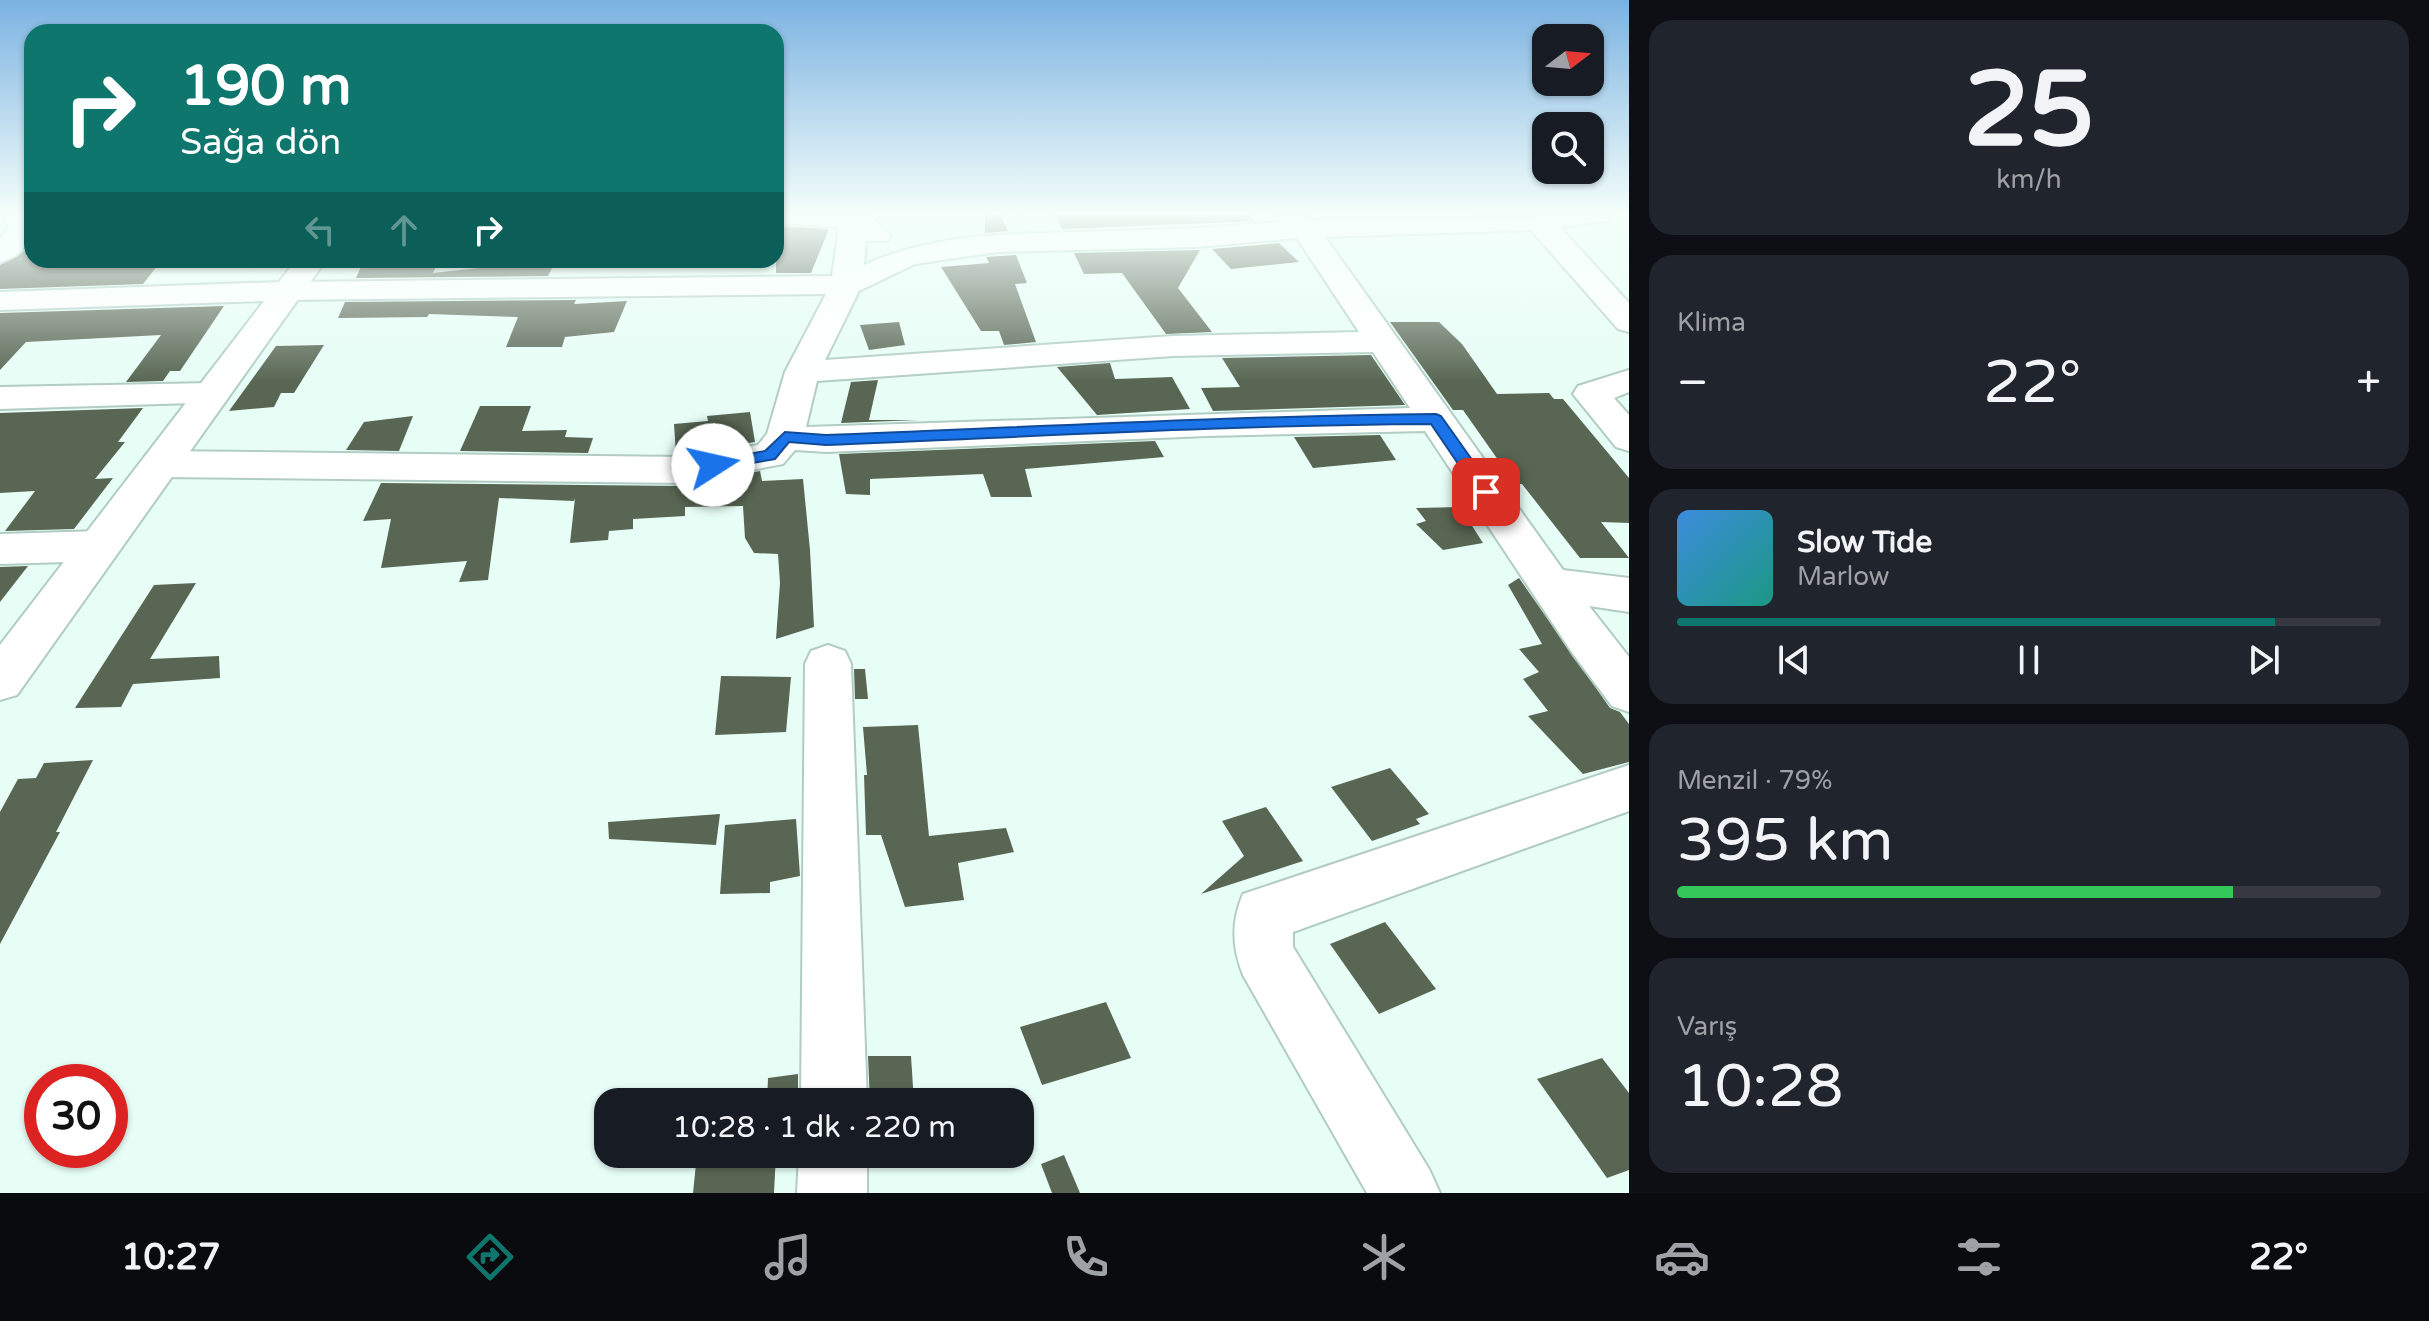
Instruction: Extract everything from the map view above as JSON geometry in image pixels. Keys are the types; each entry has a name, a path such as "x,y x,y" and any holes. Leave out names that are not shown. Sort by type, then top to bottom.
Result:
{"street":[{"path":"0,681 303,271"},
{"path":"161,464 685,470 770,455 785,437 802,372 846,285 848,271"},
{"path":"0,301 288,291 846,285 877,271"},
{"path":"1332,271 1549,584 1629,692"},
{"path":"1583,271 1629,322"},
{"path":"802,372 1173,346 1384,342"},
{"path":"1629,380 1591,394 1629,439"},
{"path":"0,398 212,394"},
{"path":"785,437 826,440 1148,428 1244,420 1436,419"},
{"path":"0,549 100,546"},
{"path":"1549,584 1629,595"},
{"path":"828,664 834,1088"},
{"path":"1405,1193 1264,954 1263,914 1629,788"},
{"path":"832,1193 833,1168"}],"building":[{"path":"0,271 154,271 143,284 0,289"},
{"path":"359,271 551,271 548,276 356,278"},
{"path":"776,271 812,271 811,273"},
{"path":"943,271 1022,271 1027,283 1015,284 1036,342 1004,345 999,331 981,331"},
{"path":"1082,271 1188,271 1178,288 1212,332 1166,334 1122,273 1084,274"},
{"path":"576,300 574,304 627,301 614,332 565,337 562,347 506,347 518,317 429,314 427,317 338,318 345,302"},
{"path":"224,306 180,371 170,371 163,381 126,382 161,335 26,342 0,370 0,313"},
{"path":"899,322 905,345 869,350 860,325"},
{"path":"1390,322 1439,322 1462,344 1497,394 1549,393 1554,399 1563,399 1629,478 1629,523 1601,522 1629,558 1580,558 1522,484 1515,484 1463,410 1453,410"},
{"path":"324,345 294,393 281,393 274,407 229,411 276,346"},
{"path":"1371,355 1405,405 1213,411 1201,388 1240,387 1222,358"},
{"path":"1110,363 1115,379 1172,377 1190,409 1097,415 1057,367"},
{"path":"878,380 869,420 918,420 841,423 851,382"},
{"path":"480,406 531,406 522,431 567,430 565,437 593,438 588,453 460,451"},
{"path":"143,408 118,442 125,442 95,479 113,478 74,529 5,531 35,491 0,493 0,413"},
{"path":"750,412 755,442 676,454 674,424 708,421 707,416"},
{"path":"413,416 399,451 346,450 364,422"},
{"path":"1380,435 1396,460 1313,468 1294,437"},
{"path":"1155,441 1164,457 1025,469 1032,497 991,497 983,474 870,479 870,495 846,494 839,454"},
{"path":"760,471 762,481 803,479 810,550 814,627 776,639 780,583 778,554 754,553 745,538 743,506 685,507 685,516 633,519 633,529 609,531 608,540 570,543 575,498 574,501 499,498 488,580 459,582 467,561 381,568 391,519 363,521 381,483 685,486"},
{"path":"1460,507 1483,543 1443,550 1416,524 1426,521 1416,508"},
{"path":"28,566 0,602 0,567"},
{"path":"1519,578 1610,708 1620,712 1629,724 1629,762 1583,774 1528,716 1548,711 1523,679 1539,672 1519,649 1542,644 1508,585"},
{"path":"196,583 150,659 219,656 220,678 133,684 121,707 75,708 154,585"},
{"path":"854,669 865,669 868,699 855,699"},
{"path":"721,676 791,677 786,732 715,735"},
{"path":"918,725 929,836 1006,828 1014,852 958,863 964,900 905,907 881,835 866,835 864,775 867,775 863,727"},
{"path":"93,760 56,832 60,832 0,944 0,812 18,779 36,778 44,763"},
{"path":"1390,768 1429,814 1416,819 1420,824 1372,841 1331,787"},
{"path":"1266,807 1303,861 1201,894 1244,856 1222,821"},
{"path":"720,814 716,845 609,839 608,822"},
{"path":"796,819 800,876 770,882 770,893 720,894 725,825"},
{"path":"1385,922 1436,989 1379,1014 1330,944"},
{"path":"1106,1002 1131,1058 1042,1085 1020,1027"},
{"path":"868,1056 911,1056 913,1088 869,1088"},
{"path":"1602,1058 1629,1093 1629,1170 1607,1178 1537,1079"},
{"path":"798,1074 798,1088 768,1088 768,1078"},
{"path":"1064,1155 1080,1193 1052,1193 1041,1164"},
{"path":"696,1168 775,1168 774,1193 693,1193"}],"route":[{"path":"713,465 770,455 785,437 826,440 1148,428 1244,420 1436,419 1486,492"}]}
